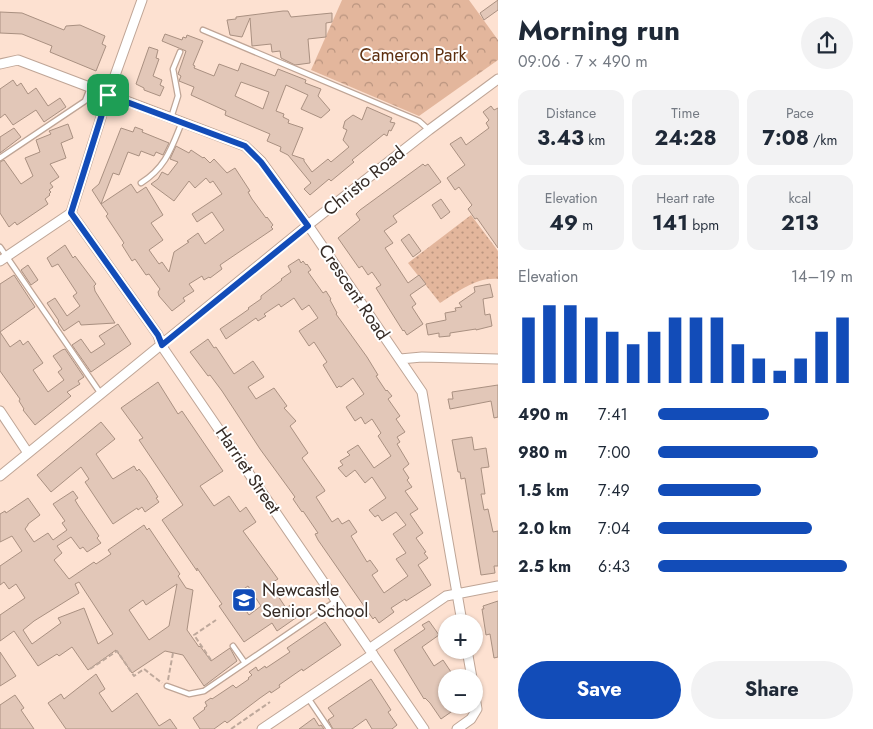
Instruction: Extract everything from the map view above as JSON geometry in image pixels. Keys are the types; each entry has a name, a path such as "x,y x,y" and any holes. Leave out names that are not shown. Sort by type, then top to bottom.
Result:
{"street":[{"path":"3,259 71,213 108,95 142,0"},
{"name":"Crescent Road","path":"0,64 18,60 245,146 261,162 308,226 422,392 461,614"},
{"name":"Christo Road","path":"0,476 308,226 498,78"},
{"name":"Harriet Street","path":"71,213 158,335 162,345 424,729"},
{"path":"400,359 422,357 498,359"},
{"path":"0,411 28,453"},
{"path":"262,729 308,698 446,596 498,586"},
{"path":"456,729 471,719 474,714"}],"lane":[{"path":"203,30 419,121 429,130"},
{"path":"172,118 178,96 173,69 180,52"},
{"path":"0,158 85,100 90,88"},
{"path":"141,183 153,176 163,165 182,122"},
{"path":"0,247 3,259 101,394"},
{"path":"167,686 189,694 204,691 337,601"},
{"path":"233,646 245,663"},
{"path":"308,698 329,729"}],"path":[{"path":"211,660 194,635 216,620"},
{"path":"90,669 117,651 134,676 144,670 167,686 173,653"},
{"path":"231,729 270,702"}],"green space":[{"name":"Cameron Park","path":"342,0 469,0 498,40 498,60 419,116 311,70"},
{"path":"471,215 498,251 498,279 482,280 460,290 440,303 408,263"}],"building":[{"path":"498,0 498,10 484,20 480,13"},
{"path":"288,11 291,17 332,13 332,22 326,23 326,37 308,39 310,63 295,65 281,58 280,51 272,52 271,44 252,46 250,18 242,37 230,35 227,20 236,19 236,17"},
{"path":"0,12 22,13 64,30 66,26 80,25 105,36 102,44 106,46 96,71 50,52 52,46 22,34 0,33"},
{"path":"165,34 182,40 187,35 203,41 193,65 195,66 194,68 214,76 219,64 238,71 241,63 275,76 278,69 306,80 305,83 321,89 318,96 330,110 321,118 301,109 308,95 286,85 276,111 284,114 283,117 289,120 288,123 303,128 292,155 304,159 312,172 328,159 331,162 349,147 343,140 347,130 343,128 345,121 353,115 362,120 367,107 392,118 390,122 395,123 387,136 384,134 352,160 354,162 331,181 329,179 310,195 304,189 311,183 288,155 280,151 281,147 267,141 270,134 225,115 226,111 191,95 194,87 179,81 181,76 178,74 186,51 162,41","holes":["241,82 269,92 263,109 235,96"]},
{"path":"149,47 158,50 156,58 159,59 153,76 162,80 160,85 164,87 160,96 144,90 144,88 136,84"},
{"path":"13,80 17,86 21,83 28,94 36,88 48,106 60,98 66,107 44,122 36,110 13,125 5,114 0,118 0,89"},
{"path":"491,106 494,110 498,108 498,248 477,218 475,219 468,209 472,205 459,187 455,190 447,178 465,165 450,144 461,137 466,145 489,128 486,123 489,120 483,112"},
{"path":"68,124 73,138 61,143 66,158 50,164 59,177 50,183 53,187 49,190 51,192 50,195 45,199 48,204 17,225 15,222 9,227 0,213 0,162 4,160 21,184 33,176 25,158 40,152 36,140 51,134 49,131"},
{"path":"135,127 143,130 142,132 169,143 163,155 156,152 154,156 141,151 139,156 128,152 119,175 113,173 101,204 92,190 99,184 121,128 133,132"},
{"path":"14,128 21,137 0,153 0,137"},
{"path":"176,146 189,153 191,150 204,157 210,163 214,159 227,173 235,168 250,191 248,192 252,199 273,225 271,227 273,229 220,265 222,269 210,278 204,280 202,276 189,284 194,291 183,298 185,301 172,311 159,296 158,292 160,289 149,274 146,275 135,259 132,261 122,245 124,243 106,216 108,214 101,204 131,184 137,193 146,187 163,215 151,223 163,240 149,250 159,264 162,262 169,272 174,252 189,242 187,241 198,233 205,244 224,230 212,212 197,222 192,214 222,194 213,181 210,183 206,178 195,188 189,181 174,201 151,184 158,179 162,172 168,175 178,162 170,159"},
{"path":"423,164 425,166 428,164 441,182 393,216 397,222 384,231 393,243 385,248 408,283 419,275 426,284 410,295 416,304 412,307 423,324 407,335 376,288 381,285 372,272 368,275 362,266 359,268 338,238 360,220 356,214 360,210"},
{"path":"441,199 450,212 441,219 432,205"},
{"path":"409,234 421,251 413,257 401,240"},
{"path":"65,245 73,258 75,256 96,284 94,286 95,291 115,323 81,325 79,321 64,331 58,322 47,303 55,298 67,316 80,306 73,296 77,293 58,264 52,267 47,258"},
{"path":"299,259 301,263 303,261 307,264 311,270 308,272 323,293 326,291 336,314 367,357 386,391 392,396 388,399 400,416 396,419 405,432 397,437 400,442 397,444 409,464 403,469 412,487 405,491 418,509 410,514 423,533 416,538 428,558 418,565 431,585 391,608 394,612 379,623 375,617 373,619 318,540 315,534 318,533 293,499 295,497 260,449 222,391 190,352 208,339 214,348 216,347 234,374 253,361 264,377 248,387 256,399 274,388 287,406 284,408 296,421 290,426 308,453 302,458 325,491 316,497 332,522 338,518 342,524 349,520 357,532 351,536 367,562 370,560 378,571 372,575 384,593 408,576 396,559 406,553 393,534 406,525 396,512 382,521 378,515 375,517 369,510 386,498 372,477 365,483 355,470 346,477 338,468 343,465 340,461 350,455 347,452 358,445 374,468 391,456 378,436 381,433 372,419 365,424 361,417 355,421 346,407 364,394 353,378 337,388 323,365 327,362 314,342 309,346 299,331 318,318 309,305 302,310 294,298 281,307 279,304 264,314 266,316 258,321 256,318 226,339 220,329 261,299 261,296 291,272 288,266"},
{"path":"28,265 38,280 31,285 21,270"},
{"path":"14,275 35,307 0,332 0,284"},
{"path":"490,284 493,297 483,299 485,315 490,314 492,326 450,333 450,336 439,337 439,333 428,335 426,324 446,320 445,313 456,311 455,308 462,307 459,303 475,292 474,287"},
{"path":"118,324 131,344 91,372 72,345 81,339 91,353 105,344 99,336"},
{"path":"0,332 10,347 20,340 23,345 28,341 43,363 33,370 48,392 64,380 58,372 62,369 53,356 62,350 65,349 84,377 78,381 80,384 67,392 71,396 35,425 23,410 20,399 0,371"},
{"path":"158,382 178,414 182,411 223,471 200,486 214,506 229,496 240,512 246,507 256,522 243,531 278,579 270,584 286,608 292,604 300,615 277,631 272,623 244,642 219,606 222,604 162,520 183,505 139,440 143,438 121,408","holes":["248,586 261,606 249,615 235,595"]},
{"path":"498,385 498,417 494,418 491,401 450,409 448,399 453,399 452,392"},
{"path":"101,422 115,439 96,454 112,478 134,466 146,478 158,497 156,498 159,502 145,512 142,507 138,510 137,508 113,524 85,482 89,479 81,467 51,492 37,475"},
{"path":"472,437 474,450 486,448 489,467 481,468 485,494 481,494 484,510 488,509 493,532 498,531 498,566 494,566 495,573 481,575 465,478 461,479 460,472 458,472 452,440"},
{"path":"73,491 78,498 75,500 99,536 97,538 101,543 87,552 83,547 80,549 71,537 57,546 62,553 54,560 69,579 94,562 96,564 111,554 108,550 144,525 147,530 149,528 180,574 178,576 186,588 193,590 187,630 211,661 230,648 237,661 204,686 183,655 165,651 132,673 116,650 88,670 72,647 59,656 57,654 38,666 14,631 0,641 0,615 25,598 16,584 9,589 4,582 0,585 0,566 22,551 12,536 0,542 0,514 5,511 6,513 28,498 40,515 28,524 25,529 34,542 48,533 53,540 67,530 62,523 65,521 53,504","holes":["79,582 113,634 98,644 84,608 58,618 61,623 32,644 23,630 79,593 75,584","177,584 169,626 149,640 129,610 143,600 146,605"]},
{"path":"498,601 498,657 494,658 490,634 486,635 483,606"},
{"path":"429,621 438,636 422,647 434,666 443,660 449,669 438,669 438,714 448,714 441,719 430,703 424,699 394,650 425,629 422,625"},
{"path":"325,622 341,645 303,671 302,669 279,685 280,687 271,693 270,691 227,723 225,721 214,729 200,729 193,718 205,709 207,706 205,702 233,685 236,688 249,679 252,675 249,672 256,667 258,671 265,666 266,668 290,652 287,648"},
{"path":"0,652 16,676 0,686"},
{"path":"96,674 105,689 99,693 112,712 137,693 159,726 170,719 177,729 66,729 48,703 61,694 64,699"},
{"path":"371,679 391,710 388,712 397,725 392,729 372,729 366,719 352,729 333,729 328,720 334,716 328,708"},
{"path":"15,695 24,708 21,710 34,729 0,729 0,705"},
{"path":"314,718 319,726 321,725 324,729 299,729"}],"place":[{"name":"Newcastle Senior School","path":"244,600"}],"route":[{"path":"108,95 245,146 261,162 308,226 162,345 158,335 71,213 108,95"}]}
